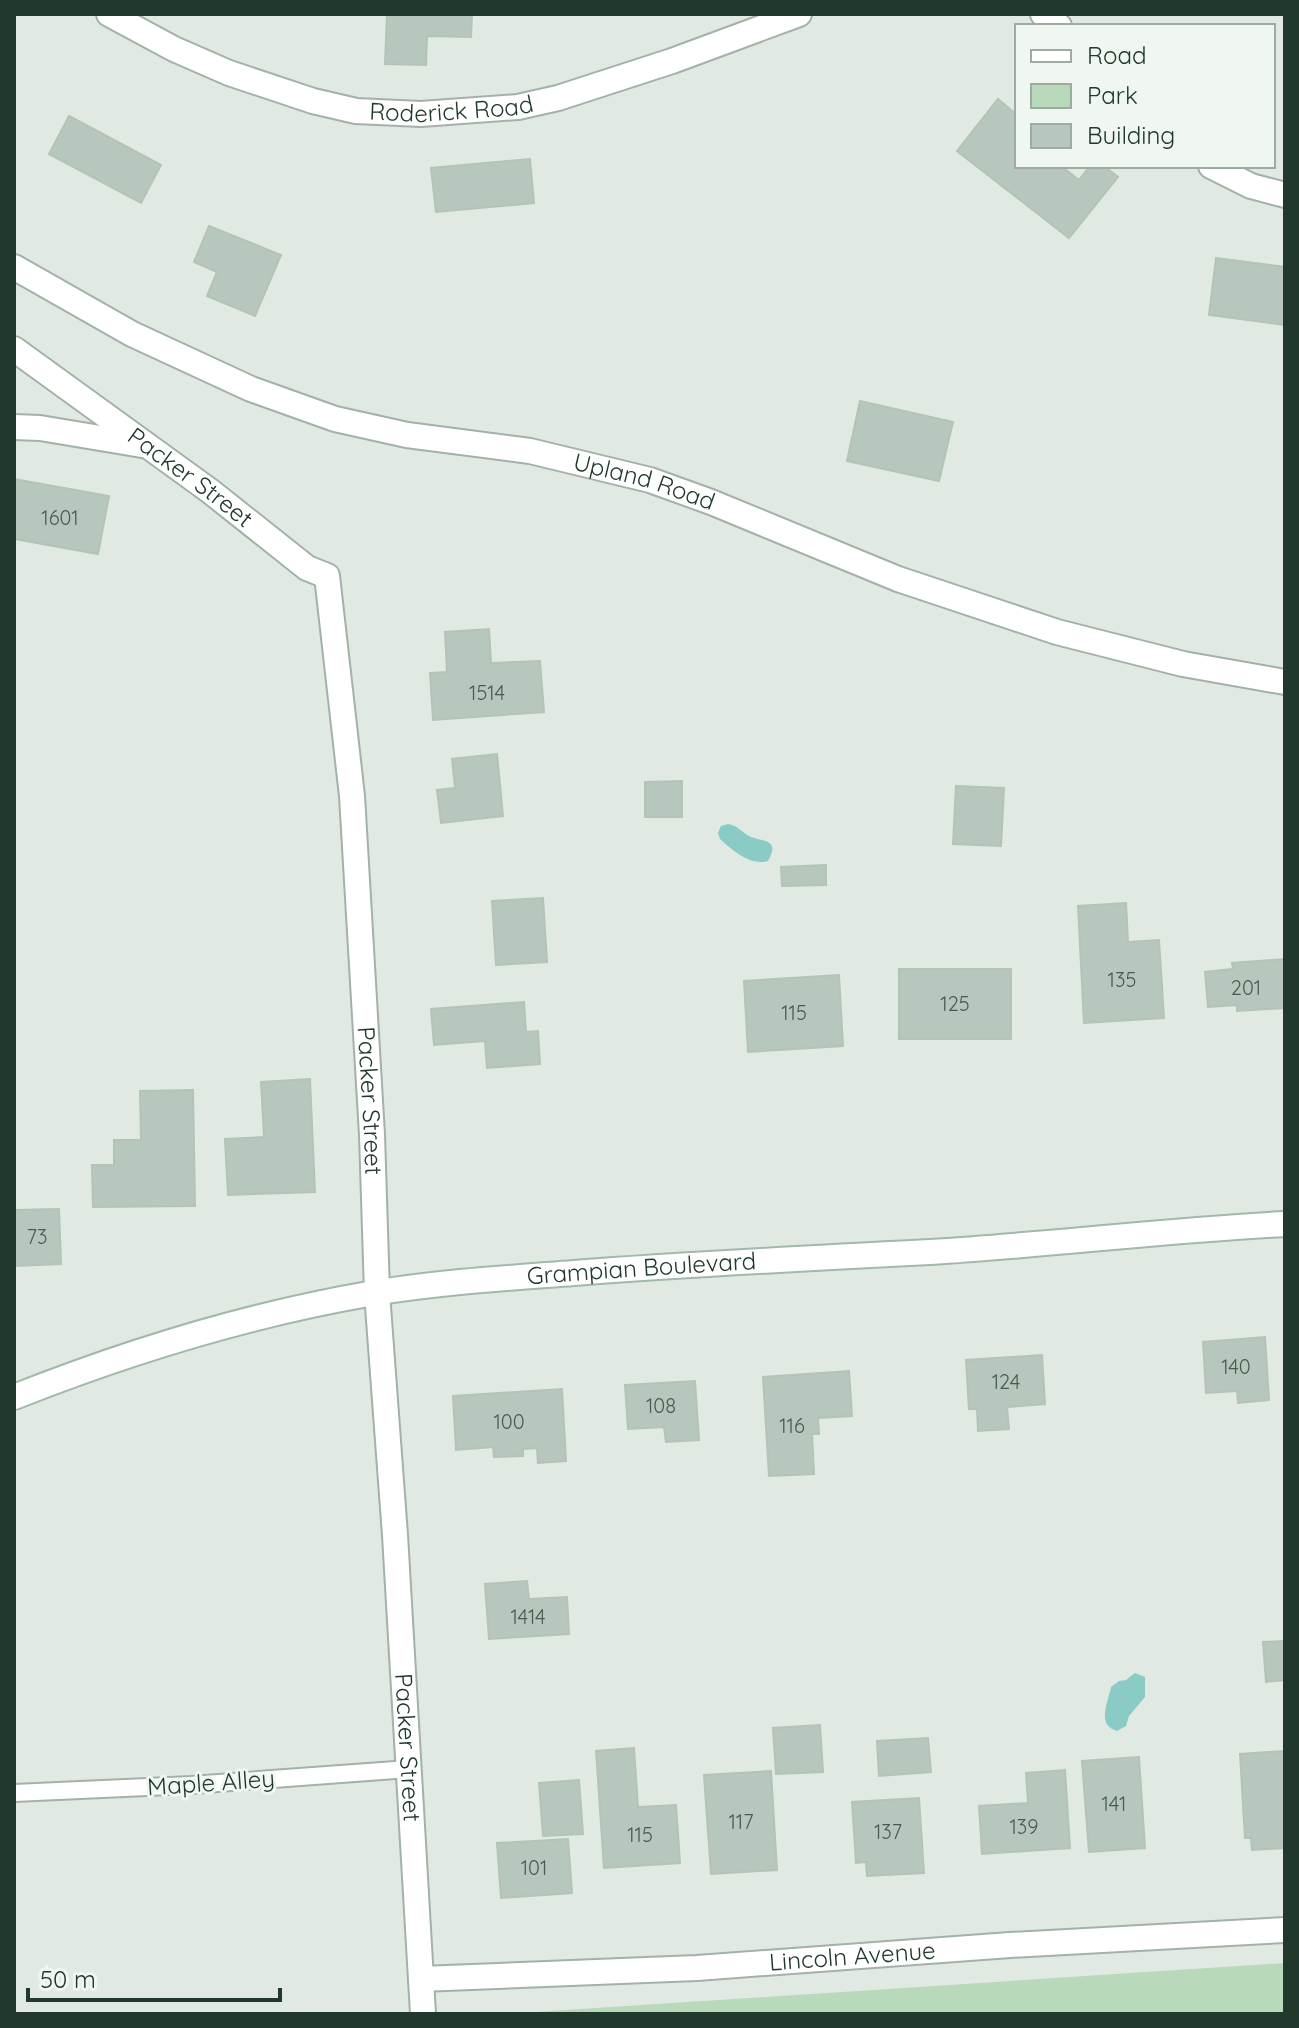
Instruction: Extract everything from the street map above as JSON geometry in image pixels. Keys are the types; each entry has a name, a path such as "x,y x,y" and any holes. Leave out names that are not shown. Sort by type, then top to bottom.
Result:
{"street":[{"name":"Roderick Road","path":"109,14 174,49 229,73 313,101 356,111 421,114 518,107 558,98 672,61 799,14"},
{"path":"1215,168 1251,186 1285,195"},
{"name":"Upland Road","path":"14,267 132,334 251,389 335,419 407,435 530,451 650,480 898,579 1057,632 1183,664 1285,682"},
{"name":"Packer Street","path":"14,349 210,491 307,568 327,576 352,796 372,1135 377,1293 395,1535 423,2014"},
{"path":"14,427 40,428 149,446"},
{"name":"Grampian Boulevard","path":"14,1397 164,1343 299,1308 377,1293 472,1281 681,1265 991,1248 1285,1224"},
{"name":"Lincoln Avenue","path":"421,1979 697,1968 1010,1945 1285,1930"}],"lane":[{"name":"Maple Alley","path":"14,1793 191,1785 409,1769"}],"green space":[{"path":"1285,1963 1285,2014 504,2014"}],"water":[{"path":"728,824 772,845 768,861 748,859 720,839 718,833 721,826"},
{"path":"1135,1673 1145,1677 1145,1697 1129,1716 1126,1726 1117,1731 1105,1719 1111,1687"}],"building":[{"path":"387,14 472,14 471,37 427,36 426,65 385,64"},
{"path":"998,99 1015,113 1015,168 1064,168 1079,180 1088,168 1107,168 1118,177 1069,238 957,151"},
{"path":"69,116 161,165 141,203 49,154"},
{"path":"530,159 534,203 436,212 431,168"},
{"path":"209,226 281,255 255,316 207,296 217,272 194,262"},
{"path":"1216,258 1285,267 1285,325 1209,315"},
{"path":"860,401 953,422 939,481 847,461"},
{"path":"14,479 109,496 98,554 14,539"},
{"path":"489,629 491,663 540,661 544,712 433,720 430,673 447,672 445,632"},
{"path":"497,754 503,816 441,823 437,790 455,788 452,759"},
{"path":"682,781 682,817 645,817 645,782"},
{"path":"956,786 1004,788 1001,846 953,844"},
{"path":"826,865 826,885 782,886 781,867"},
{"path":"543,898 547,962 496,965 492,901"},
{"path":"1126,903 1128,942 1159,940 1164,1018 1084,1023 1078,906"},
{"path":"1285,959 1285,1008 1237,1011 1237,1005 1208,1007 1205,972 1233,969 1232,963"},
{"path":"899,969 1011,969 1011,1039 899,1039"},
{"path":"839,975 843,1046 748,1052 744,981"},
{"path":"524,1002 526,1032 538,1031 540,1064 487,1068 485,1041 434,1045 431,1009"},
{"path":"310,1079 315,1192 228,1195 225,1139 264,1137 261,1082"},
{"path":"193,1090 195,1206 93,1207 92,1165 114,1165 114,1140 141,1140 140,1091"},
{"path":"59,1209 61,1264 14,1266 14,1210"},
{"path":"1265,1337 1269,1400 1238,1403 1237,1391 1206,1393 1203,1342"},
{"path":"1042,1355 1045,1404 1007,1407 1009,1429 978,1431 977,1409 969,1409 966,1360"},
{"path":"849,1371 852,1416 818,1418 819,1434 812,1434 814,1474 769,1476 763,1377"},
{"path":"695,1381 699,1440 666,1442 664,1427 628,1429 625,1385"},
{"path":"562,1389 566,1461 538,1463 537,1448 523,1449 523,1456 494,1457 493,1447 456,1450 453,1396"},
{"path":"527,1581 529,1599 567,1597 569,1634 489,1639 485,1584"},
{"path":"1285,1641 1285,1680 1266,1682 1263,1642"},
{"path":"820,1725 823,1772 776,1774 773,1728"},
{"path":"928,1738 931,1772 879,1776 877,1741"},
{"path":"634,1748 638,1807 676,1805 680,1863 604,1868 596,1751"},
{"path":"1285,1751 1285,1848 1252,1850 1251,1838 1245,1838 1240,1754"},
{"path":"1139,1757 1145,1848 1089,1852 1082,1761"},
{"path":"1065,1770 1070,1848 982,1854 979,1806 1028,1803 1026,1773"},
{"path":"771,1771 777,1870 711,1874 704,1775"},
{"path":"579,1780 583,1834 543,1836 539,1783"},
{"path":"919,1798 924,1873 867,1876 866,1862 856,1863 852,1802"},
{"path":"568,1839 572,1893 501,1898 497,1843"}]}
